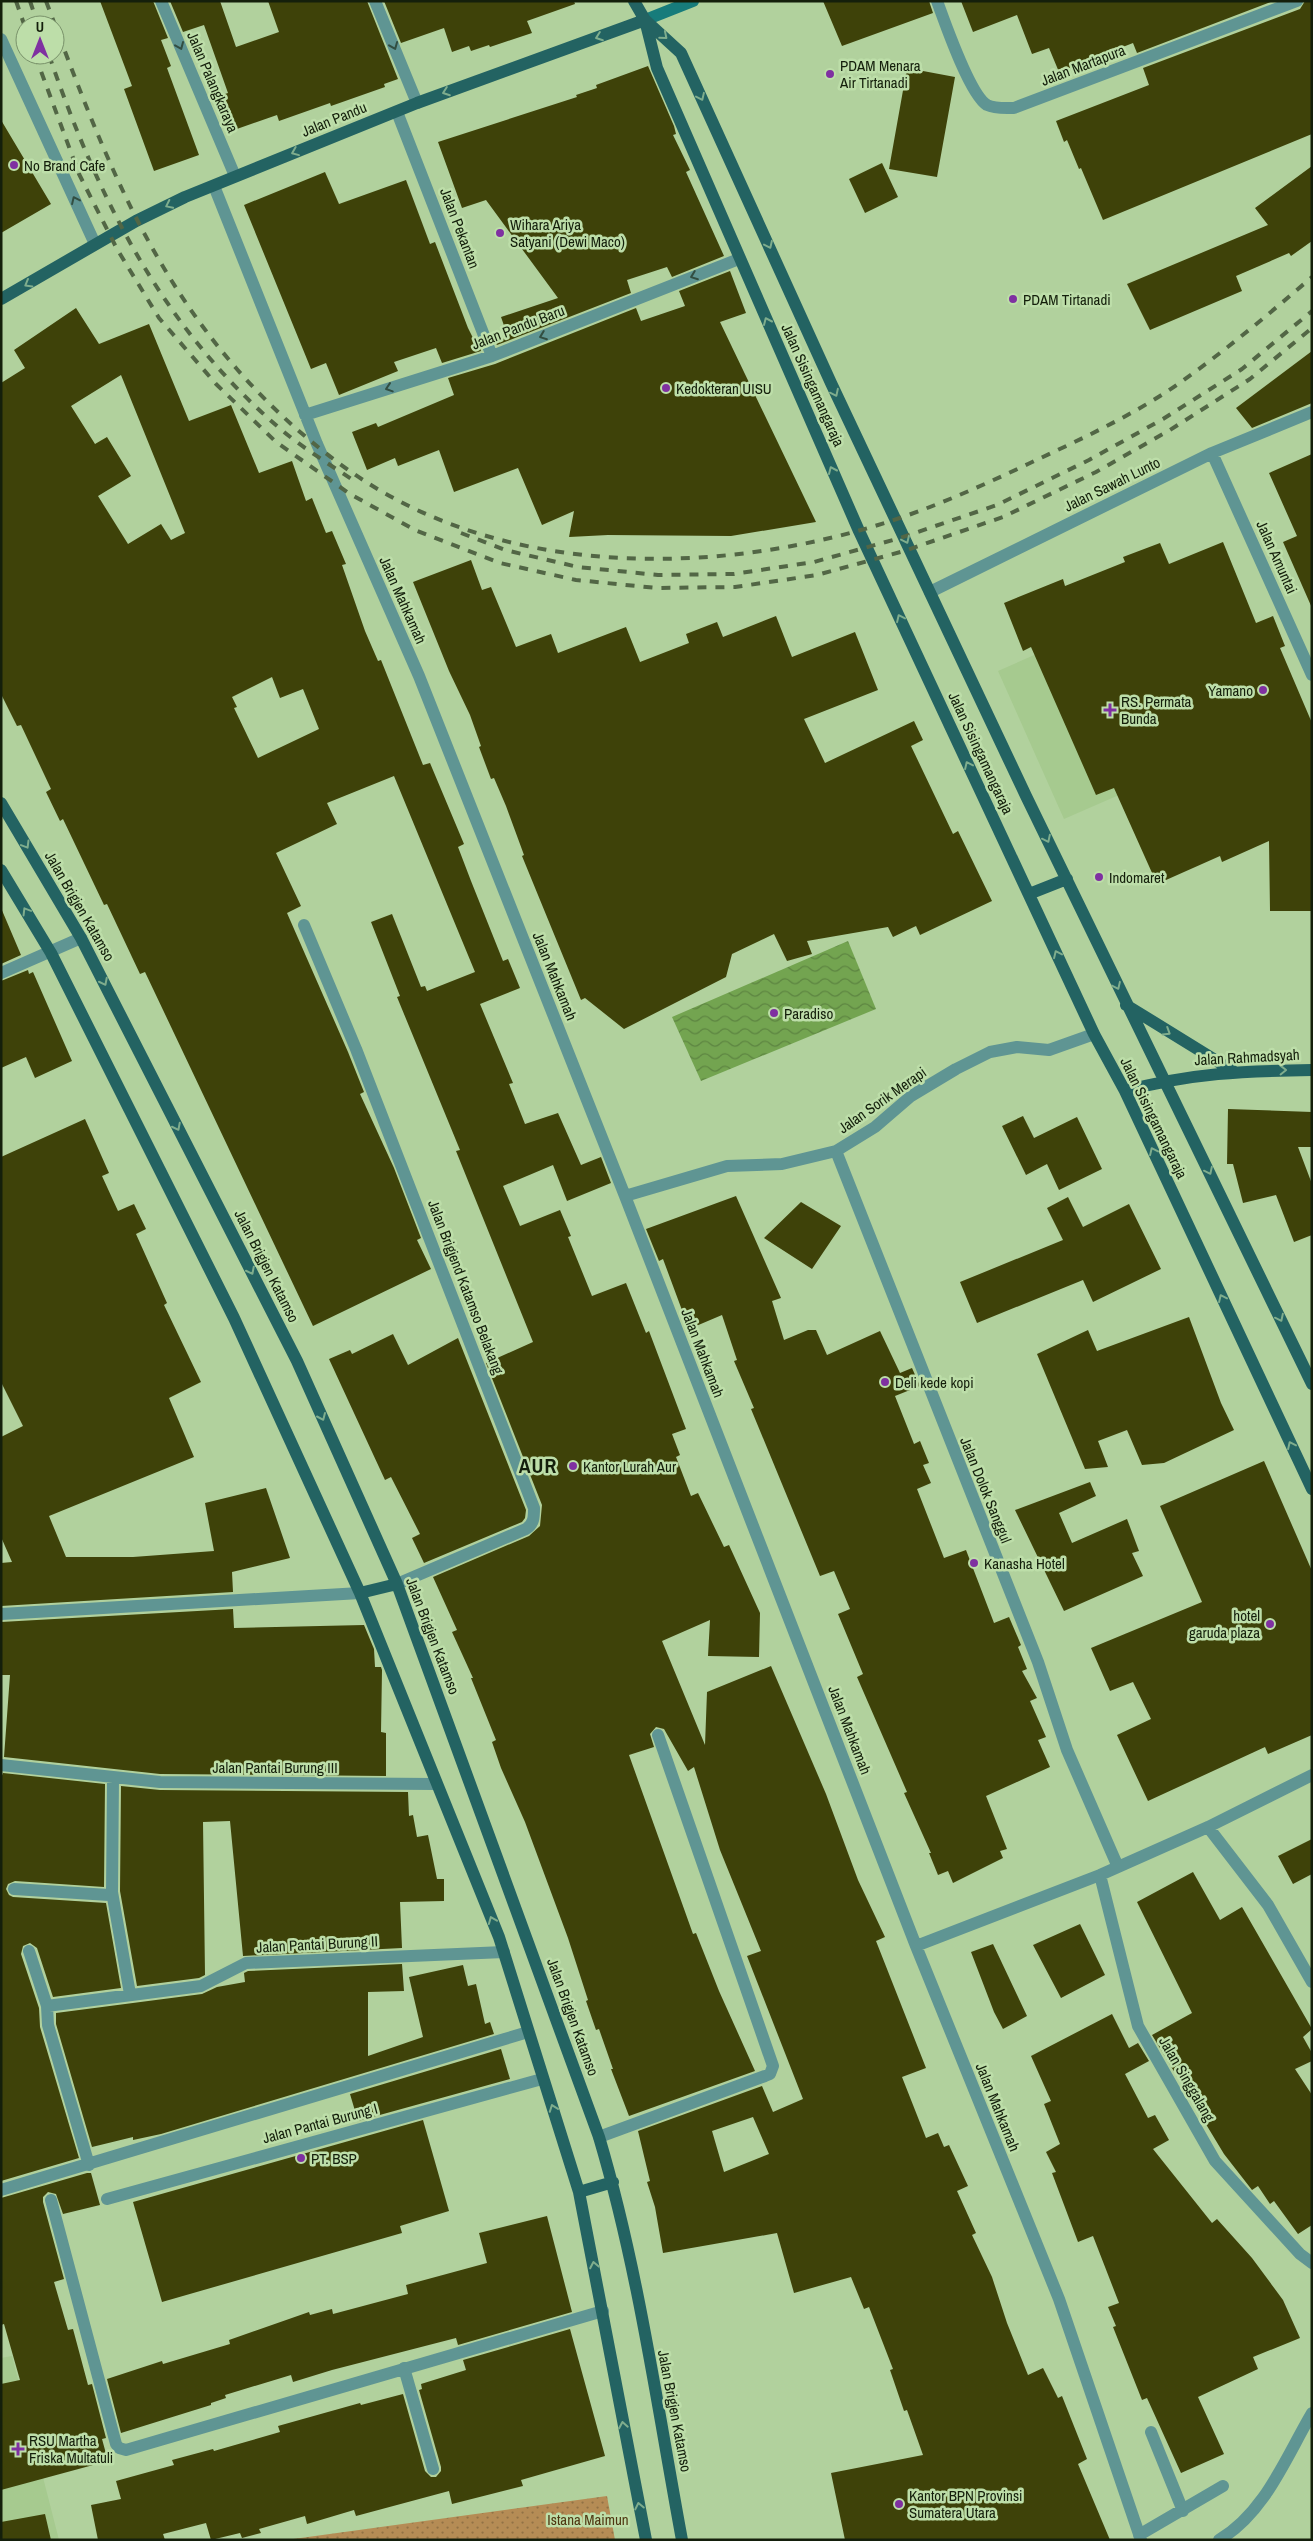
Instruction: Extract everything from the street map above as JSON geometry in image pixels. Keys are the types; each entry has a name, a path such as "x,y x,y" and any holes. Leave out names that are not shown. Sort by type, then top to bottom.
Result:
{"main road":[{"path":"634,1 645,20"},
{"name":"Jalan Pandu","path":"1,299 144,217 235,176 417,103 693,1"},
{"name":"Jalan Sisingamangaraja","path":"645,20 681,53 830,383 1126,1006 1165,1080 1312,1384"},
{"name":"Jalan Sisingamangaraja","path":"645,20 653,58 859,530 1094,1034 1125,1092 1312,1489"},
{"name":"Jalan Brigjen Katamso","path":"1,803 81,938 297,1361 397,1584 599,2136 613,2182 635,2286 682,2540"},
{"path":"1,870 51,953 234,1318 360,1593 405,1700 436,1784 504,1952 542,2079 579,2192 646,2540"},
{"path":"1030,894 1067,879"},
{"path":"1126,1006 1233,1071"},
{"name":"Jalan Rahmadsyah","path":"1125,1092 1165,1080 1233,1071 1312,1070"},
{"path":"360,1593 397,1584"},
{"path":"579,2192 613,2182"}],"street":[{"name":"Jalan Palangkaraya","path":"161,1 235,176"},
{"path":"375,1 417,103"},
{"name":"Jalan Martapura","path":"937,1 974,90 987,105 1000,108 1014,108 1297,1"},
{"path":"1,38 4,56 95,244"},
{"name":"Jalan Pekantan","path":"397,112 492,356"},
{"name":"Jalan Mahkamah","path":"214,186 305,415 419,676 625,1196 916,1946 1059,2298 1140,2537"},
{"name":"Jalan Pandu Baru","path":"305,415 492,356 740,259"},
{"name":"Jalan Sawah Lunto","path":"930,592 1212,453 1312,412"},
{"name":"Jalan Amuntai","path":"1212,453 1312,674"},
{"name":"Jalan Brigjend Katamso Belakang","path":"304,925 356,1049 534,1508 533,1520 526,1530 397,1584"},
{"path":"1,973 51,953 81,938"},
{"name":"Jalan Sorik Merapi","path":"625,1196 727,1166 782,1164 836,1152 875,1127 912,1096 956,1069 990,1052 1017,1047 1049,1050 1094,1034"},
{"name":"Jalan Dolok Sanggul","path":"836,1152 1038,1662 1067,1750 1118,1867"},
{"path":"1,1614 360,1593"},
{"path":"599,2136 770,2074 773,2066 658,1735"},
{"name":"Jalan Pantai Burung III","path":"1,1765 114,1779 160,1782 436,1784"},
{"path":"916,1946 1100,1875 1208,1827 1312,1775"},
{"path":"114,1779 112,1892 130,1994"},
{"path":"1208,1827 1268,1904 1312,1982"},
{"name":"Jalan Singgalang","path":"1100,1875 1138,2026 1215,2161 1300,2254 1312,2263"},
{"path":"14,1889 109,1895 112,1892"},
{"path":"29,1951 47,2006 48,2025 89,2165"},
{"name":"Jalan Pantai Burung II","path":"47,2006 201,1986 246,1963 504,1952"},
{"path":"1,2190 528,2032"},
{"name":"Jalan Pantai Burung I","path":"107,2199 542,2079"},
{"path":"51,2200 116,2444 119,2448 126,2450 603,2311"},
{"path":"404,2368 433,2469"},
{"path":"1219,2540 1231,2533 1248,2517 1267,2492 1312,2413"},
{"path":"1151,2432 1183,2511"},
{"path":"1140,2537 1223,2486"}],"shaded area":[{"name":"RS. Permata Bunda","path":"1157,601 1222,750 1064,819 998,671"},
{"name":"RSU Martha Friska Multatuli","path":"12,2356 59,2540 1,2540 1,2358"}],"green space":[{"name":"Istana Maimun","path":"607,2496 615,2540 286,2540"}],"water":[{"name":"Paradiso","path":"848,941 876,1009 701,1081 672,1017"}],"building":[{"path":"100,1 153,1 168,38 161,40 171,66 167,68 199,155 154,171 124,89 132,86"},
{"path":"170,1 220,1 236,47 279,32 268,1 367,1 398,79 384,84 385,87 331,106 330,103 279,121 277,115 234,130 222,95 228,93 204,25 183,32"},
{"path":"384,1 574,1 575,4 527,21 532,33 490,47 489,45 471,51 469,46 452,52 444,28 401,43"},
{"path":"823,1 929,1 933,13 842,46"},
{"path":"961,1 1273,1 1137,53 1133,43 1059,72 1049,48 1032,54 1017,15 973,32"},
{"path":"1305,1 1312,1 1312,134 1103,220 1081,168 1079,169 1067,140 1064,142 1056,121 1149,85 1143,68 1300,9"},
{"path":"648,66 674,126 676,134 673,135 690,170 686,172 724,256 672,277 667,267 627,280 631,293 497,345 495,342 508,337 501,317 558,298 486,200 462,208 438,142 577,97 576,95 597,88 596,85"},
{"path":"907,68 955,77 937,177 889,169"},
{"name":"No Brand Cafe","path":"1,120 51,204 1,233"},
{"path":"882,163 898,197 865,213 849,179"},
{"path":"1312,166 1312,241 1291,256 1289,253 1236,276 1242,291 1150,330 1127,284 1268,225 1255,208"},
{"path":"325,172 339,204 406,180 430,244 435,242 468,328 481,351 442,363 436,348 394,362 398,371 339,395 326,363 311,369 244,205"},
{"name":"Kedokteran UISU","path":"730,271 746,313 720,322 816,522 731,536 608,535 569,537 574,511 542,525 518,468 454,492 439,450 398,466 395,458 367,470 352,432 376,423 378,427 454,395 448,378 495,364 636,308 641,321 685,306 679,291"},
{"path":"76,308 99,344 149,324 189,421 231,405 259,473 292,461 306,501 312,498 326,533 332,531 346,564 342,565 365,631 378,661 381,660 423,765 430,763 464,844 458,847 503,961 508,959 520,988 480,1004 513,1083 509,1084 525,1124 558,1113 581,1165 601,1157 611,1183 567,1201 553,1165 503,1186 520,1226 560,1210 571,1236 568,1237 592,1296 626,1283 646,1333 649,1331 686,1429 672,1434 680,1455 676,1457 691,1496 698,1493 724,1547 729,1545 760,1613 759,1657 708,1656 710,1620 662,1641 705,1745 707,1692 771,1666 826,1794 858,1880 885,1937 876,1941 926,2068 902,2077 926,2138 938,2133 944,2147 949,2145 968,2186 957,2191 976,2233 972,2235 992,2277 1007,2323 1028,2375 1043,2368 1058,2398 1062,2396 1087,2459 1078,2464 1110,2540 845,2540 831,2473 923,2455 907,2410 904,2411 890,2370 893,2369 869,2307 864,2309 851,2277 794,2293 777,2233 663,2253 655,2207 647,2182 650,2181 638,2131 762,2086 773,2112 803,2099 747,1956 761,1951 720,1850 694,1767 688,1771 664,1729 656,1727 650,1734 654,1747 629,1755 693,1934 696,1933 719,1991 755,2071 629,2116 611,2069 613,2069 599,2029 596,2030 586,2001 588,2000 568,1938 525,1822 501,1768 492,1742 496,1740 471,1678 473,1678 452,1632 457,1630 433,1577 529,1536 540,1526 542,1505 486,1363 533,1342 456,1151 460,1150 397,997 400,996 371,922 392,914 421,987 425,986 427,991 475,972 394,776 327,803 337,824 276,853 301,906 287,913 348,1052 364,1092 360,1094 394,1168 421,1238 417,1240 431,1269 313,1326 145,972 140,974 107,904 104,905 63,819 60,821 46,792 51,789 21,725 17,726 1,694 1,383 25,368 14,350","holes":["121,375 185,533 171,540 161,524 128,544 98,496 131,476 107,437 95,444 71,406","272,677 280,698 303,689 319,729 258,758 234,708 237,707 232,697","753,2117 769,2154 724,2172 712,2131"]},
{"path":"1312,351 1312,403 1252,428 1236,408"},
{"path":"1312,454 1312,608 1283,542 1297,536 1269,473"},
{"path":"1223,542 1256,623 1273,616 1285,646 1280,648 1312,723 1312,911 1270,911 1269,841 1222,862 1220,856 1157,884 1114,788 1096,795 1031,647 1023,651 1004,603 1063,579 1065,586 1125,562 1123,557 1160,543 1169,564"},
{"path":"471,560 482,590 491,587 516,647 551,634 558,653 626,627 640,662 689,643 686,634 717,622 723,637 776,616 792,657 855,632 878,690 804,719 825,763 914,721 923,740 911,746 953,834 958,831 992,901 920,935 916,926 893,937 888,927 807,941 812,954 787,961 774,934 732,954 726,977 624,1029 585,998 581,1000 522,856 524,855 506,806 494,778 491,779 470,715 449,671 413,582"},
{"path":"1,908 21,955 1,964"},
{"path":"28,970 29,974 33,972 72,1061 35,1078 26,1057 1,1068 1,981"},
{"path":"1228,1109 1312,1112 1312,1147 1298,1147 1312,1184 1312,1235 1294,1242 1276,1195 1243,1203 1233,1164 1227,1164"},
{"path":"1023,1116 1034,1138 1077,1117 1102,1169 1059,1190 1047,1164 1026,1175 1002,1126"},
{"path":"85,1119 109,1173 102,1176 118,1211 134,1204 146,1229 136,1234 167,1303 164,1305 201,1382 169,1398 194,1457 49,1516 66,1557 133,1557 214,1551 205,1503 266,1488 290,1558 232,1572 233,1592 1,1606 1,1563 12,1562 1,1537 1,1437 23,1426 1,1382 1,1157"},
{"path":"736,1196 781,1298 772,1301 784,1340 808,1330 816,1330 827,1355 880,1331 900,1373 912,1368 920,1386 895,1396 914,1444 920,1441 929,1463 923,1465 931,1483 917,1489 944,1558 966,1550 994,1623 1009,1617 1021,1645 1018,1647 1027,1669 1022,1671 1037,1698 1030,1701 1046,1737 1038,1740 1050,1767 986,1796 1007,1849 1000,1851 1003,1858 953,1883 948,1871 938,1875 929,1853 931,1853 904,1793 907,1792 857,1677 863,1674 838,1614 850,1609 834,1571 820,1576 751,1409 754,1408 734,1361 737,1360 722,1315 689,1329 663,1259 659,1261 646,1229"},
{"path":"1068,1197 1083,1227 1129,1204 1161,1269 1093,1302 1083,1280 977,1323 960,1282 1063,1240 1047,1208"},
{"path":"801,1202 841,1226 812,1269 764,1238"},
{"path":"1189,1317 1221,1403 1234,1430 1164,1463 1142,1465 1127,1430 1098,1441 1108,1467 1085,1469 1037,1354 1088,1330 1097,1351"},
{"path":"393,1334 408,1365 458,1338 526,1510 525,1518 522,1522 424,1563 412,1538 420,1534 391,1477 385,1480 329,1359 350,1350 352,1354"},
{"path":"1264,1461 1312,1571 1312,1735 1268,1754 1265,1747 1148,1801 1117,1735 1151,1719 1133,1682 1110,1691 1091,1648 1202,1602 1160,1506"},
{"path":"1090,1482 1096,1496 1059,1513 1072,1543 1127,1519 1139,1551 1132,1553 1143,1576 1064,1611 1015,1510"},
{"path":"233,1609 234,1628 364,1625 374,1649 375,1667 381,1667 382,1670 381,1732 386,1733 386,1776 160,1774 4,1757 10,1675 1,1675 1,1622"},
{"path":"3,1773 105,1784 104,1887 15,1881 8,1884 6,1889 9,1895 13,1897 106,1903 121,1988 53,1997 37,1948 30,1943 23,1946 21,1954 39,2008 40,2027 79,2158 1,2181 1,1778"},
{"path":"121,1786 160,1790 408,1792 409,1816 413,1815 417,1837 428,1835 437,1879 444,1879 444,1901 400,1902 402,1948 243,1956 230,1821 203,1822 205,1975 199,1978 137,1986 120,1891"},
{"path":"1312,1839 1312,1874 1293,1884 1278,1856"},
{"path":"1193,1872 1220,1920 1242,1907 1312,2029 1303,2037 1312,2053 1312,2061 1295,2069 1312,2095 1312,2225 1298,2234 1274,2201 1270,2204 1258,2186 1252,2190 1224,2154 1152,2035 1192,2013 1137,1902"},
{"path":"1080,1924 1105,1975 1061,1998 1033,1945"},
{"path":"993,1944 1027,2016 1003,2029 994,2012 971,1952"},
{"path":"402,1964 404,1991 368,1992 368,2056 423,2037 409,1977 463,1965 468,1986 476,1984 485,2024 490,2022 494,2034 161,2134 133,2140 133,2137 92,2147 56,2024 56,2013 202,1994 217,1987 245,1982 244,1973 248,1971"},
{"path":"1112,2014 1129,2048 1138,2043 1149,2061 1125,2074 1148,2118 1155,2115 1169,2140 1153,2149 1212,2223 1217,2219 1252,2258 1283,2300 1300,2338 1253,2357 1258,2369 1198,2397 1224,2454 1181,2473 1147,2398 1142,2400 1113,2327 1116,2326 1108,2307 1119,2303 1093,2236 1078,2242 1052,2173 1056,2172 1046,2152 1060,2144 1044,2104 1051,2101 1031,2056"},
{"path":"501,2049 510,2079 358,2121 350,2094"},
{"path":"423,2120 449,2211 400,2226 402,2233 162,2302 133,2202"},
{"path":"91,2173 100,2205 63,2214 56,2194 48,2192 43,2197 43,2202 64,2279 54,2282 68,2330 73,2329 88,2385 92,2384 106,2438 102,2439 108,2461 1,2490 1,2384 20,2380 4,2324 1,2325 1,2198"},
{"path":"547,2216 572,2312 458,2345 456,2338 293,2382 291,2375 225,2395 226,2398 211,2403 211,2405 121,2433 107,2379 162,2361 163,2364 230,2344 229,2340 309,2312 310,2315 332,2309 333,2314 408,2294 406,2285 487,2263 479,2233"},
{"path":"570,2329 605,2456 521,2480 523,2486 452,2504 449,2491 356,2516 354,2510 307,2524 305,2516 259,2529 261,2533 242,2538 240,2533 211,2540 206,2523 163,2534 165,2540 98,2540 91,2505 121,2499 116,2481 174,2465 172,2460 213,2449 214,2451 280,2432 278,2426 360,2403 361,2405 403,2394 425,2471 431,2477 436,2477 441,2471 441,2467 419,2390 422,2389 421,2384 466,2370 463,2360"},
{"path":"45,2514 51,2540 1,2540 1,2522"}],"railway":[{"path":"16,1 21,15"},
{"path":"30,1 35,15"},
{"path":"46,1 103,147 147,239 173,283 203,326 250,384 299,431 335,460 371,485 427,514 486,536 547,550 611,557 675,559 738,554 801,544 861,530 904,517 1007,474 1086,437 1142,407 1213,359 1312,277"},
{"path":"39,65 79,174 117,249 159,318 216,384 276,442 350,494 415,530 500,563 576,580 657,588 735,587 817,575 904,551 1003,517 1096,472 1170,430 1250,379 1312,328"},
{"path":"53,65 90,161 114,212 140,260 170,307 204,351 242,393 292,439 356,482"},
{"path":"461,533 505,550 578,567 658,575 734,574 814,562 900,538 997,505 1089,460 1163,419 1242,369 1312,311"}],"place":[{"name":"PDAM Menara Air Tirtanadi","path":"830,74"},
{"name":"No Brand Cafe","path":"14,165"},
{"name":"Wihara Ariya Satyani (Dewi Maco)","path":"500,233"},
{"name":"PDAM Tirtanadi","path":"1013,299"},
{"name":"Kedokteran UISU","path":"666,388"},
{"name":"Yamano","path":"1263,690"},
{"name":"RS. Permata Bunda","path":"1110,710"},
{"name":"Indomaret","path":"1099,877"},
{"name":"Paradiso","path":"774,1013"},
{"name":"Deli kede kopi","path":"885,1382"},
{"name":"Kantor Lurah Aur","path":"573,1466"},
{"name":"Kanasha Hotel","path":"974,1563"},
{"name":"hotel garuda plaza","path":"1270,1624"},
{"name":"PT. BSP","path":"301,2158"},
{"name":"RSU Martha Friska Multatuli","path":"18,2449"},
{"name":"Kantor BPN Provinsi Sumatera Utara","path":"899,2504"}],"district":[{"name":"AUR","path":"538,1465"}]}
